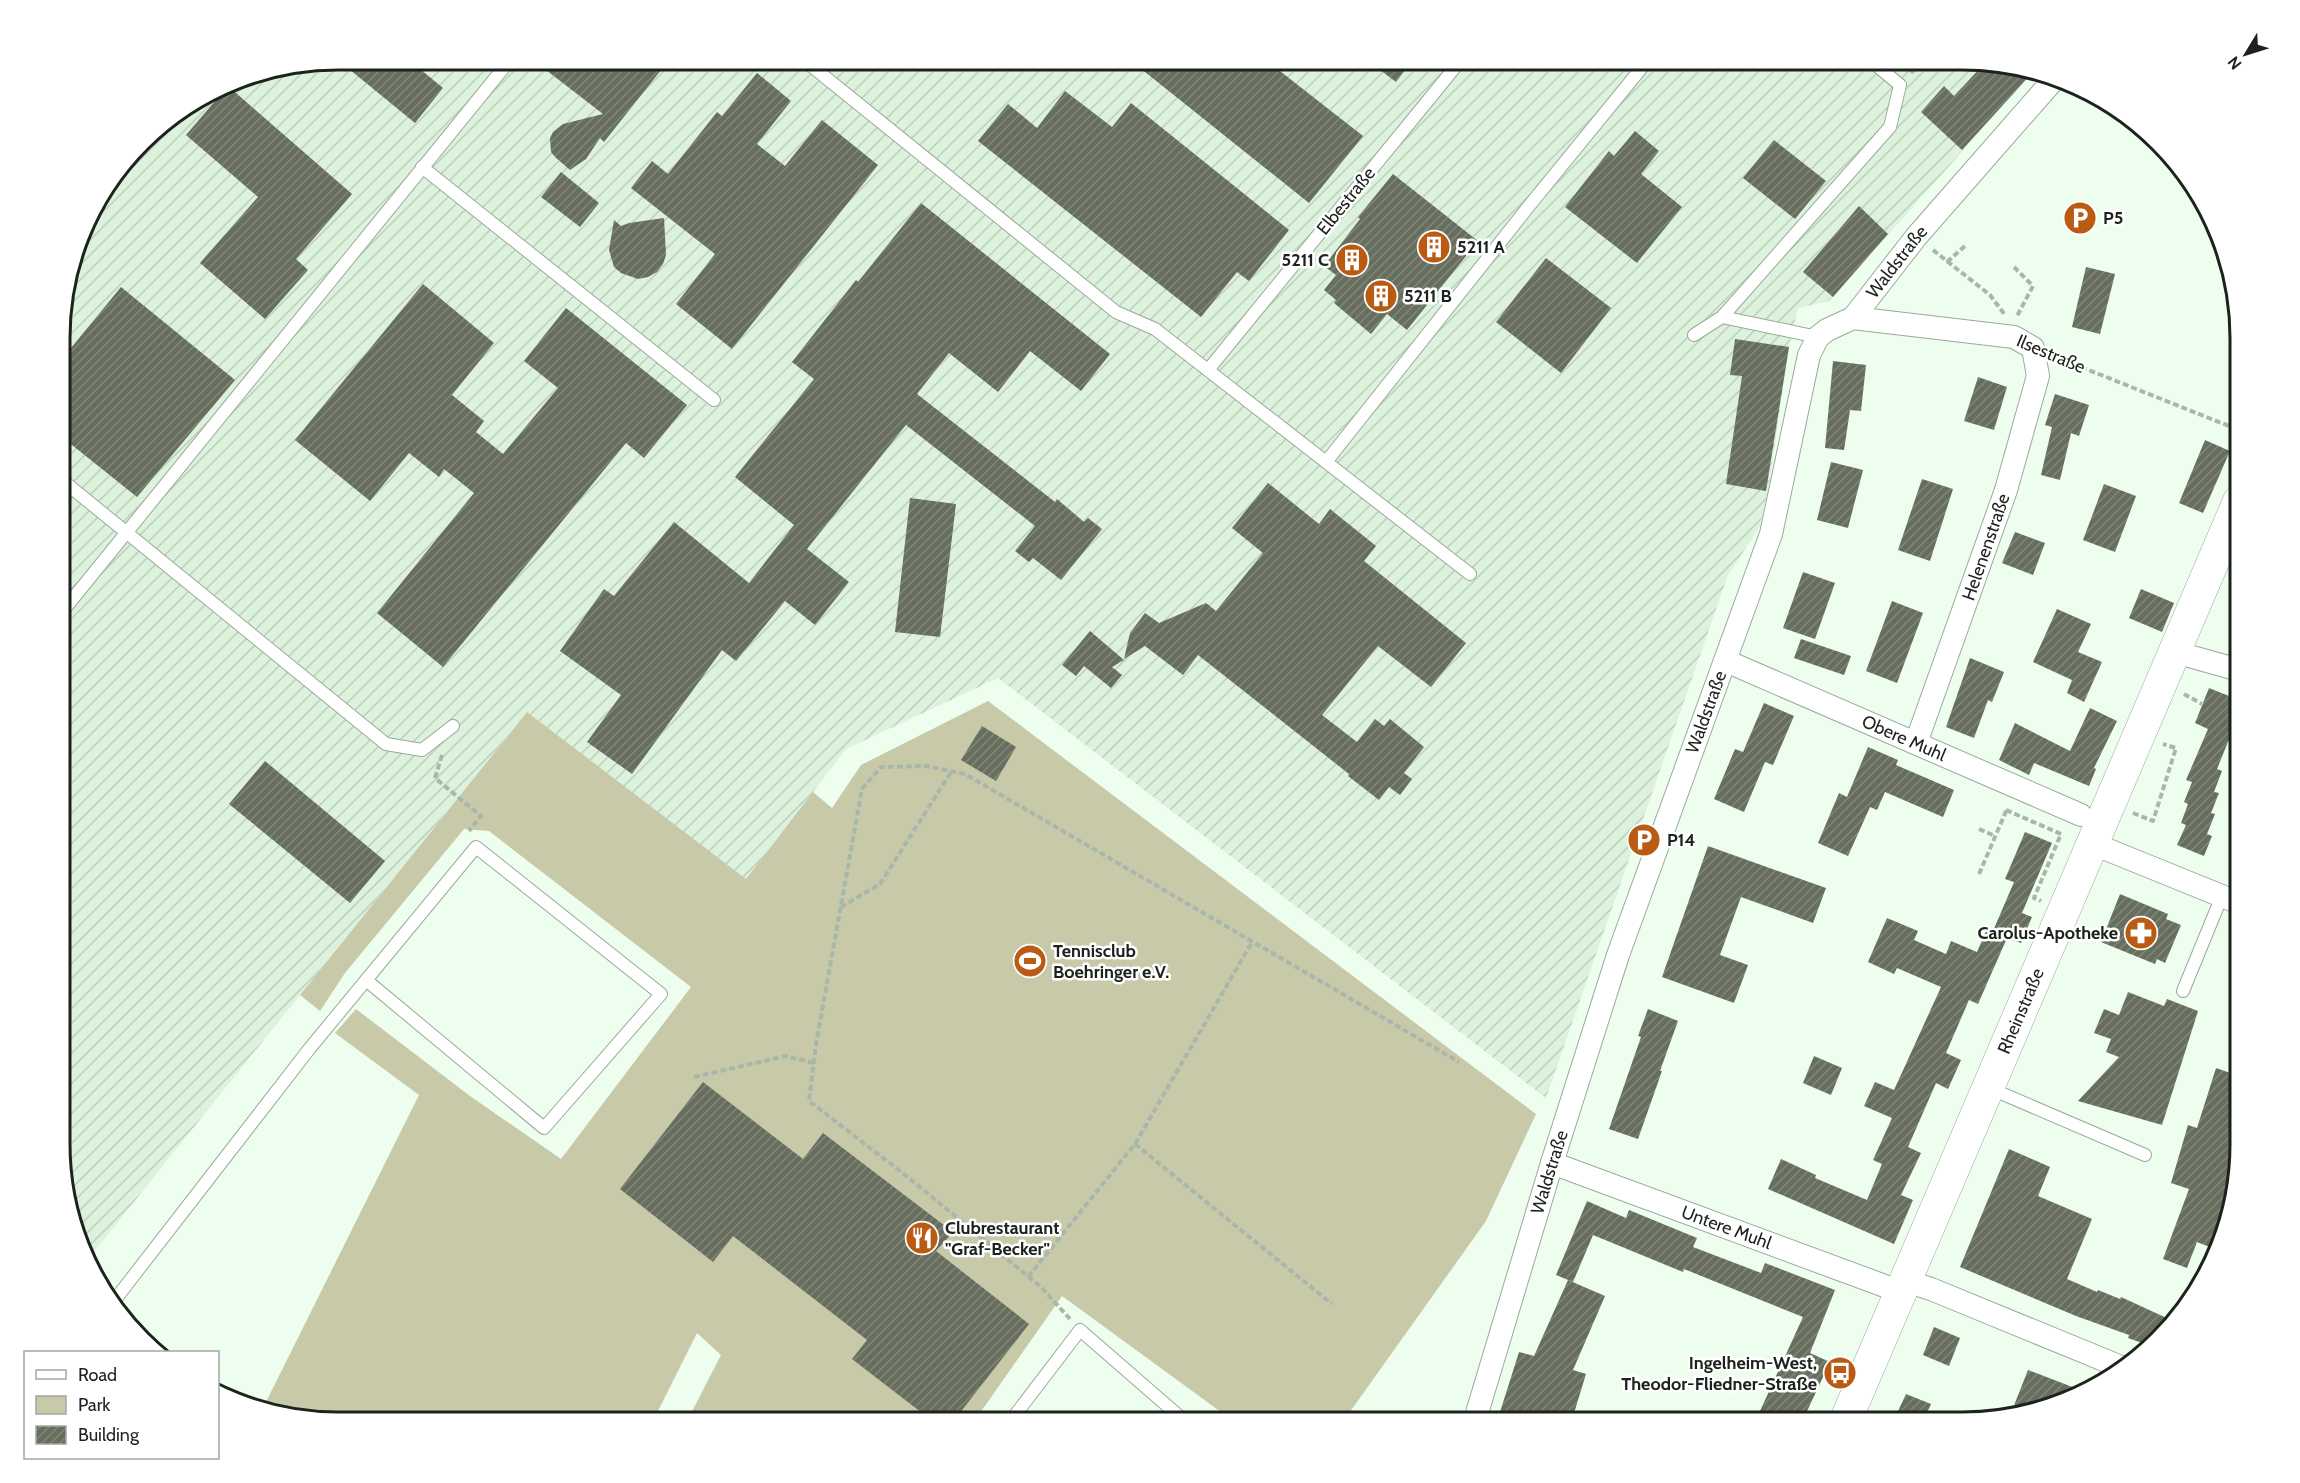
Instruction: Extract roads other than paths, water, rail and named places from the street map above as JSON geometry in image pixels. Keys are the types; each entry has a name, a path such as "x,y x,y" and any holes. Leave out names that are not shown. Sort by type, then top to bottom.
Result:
{"main road":[{"name":"Rheinstraße","path":"1849,1412 2230,522"}],"street":[{"name":"Waldstraße","path":"1477,1412 1552,1162 1618,955 1771,534 1809,355 1818,337 1827,330 1853,318 1916,237 2049,86"},
{"name":"Ilsestraße","path":"1853,318 2013,330 2033,348"},
{"name":"Helenenstraße","path":"1916,743 2006,490 2038,376 2033,348"},
{"path":"2175,649 2189,656 2230,667"},
{"name":"Obere Muhl","path":"1726,661 2081,814"},
{"path":"2091,843 2230,899"},
{"name":"Untere Muhl","path":"1552,1162 1904,1286 1931,1289 2115,1364"}],"lane":[{"path":"70,602 502,70"},
{"path":"816,70 1116,312 1155,329 1470,574"},
{"name":"Elbestraße","path":"1208,370 1453,70"},
{"path":"1326,462 1640,70"},
{"path":"1694,335 1722,318 1890,127 1900,85 1882,70"},
{"path":"422,167 714,400"},
{"path":"1722,318 1818,337"},
{"path":"70,486 386,744 422,750 453,726"},
{"path":"118,1296 310,1048 366,980 476,847 661,994 544,1128 366,980"},
{"path":"2183,991 2230,899"},
{"path":"1988,1088 2145,1155"},
{"path":"1017,1412 1080,1330 1174,1412"}],"place":[{"name":"P5","path":"2080,218"},
{"name":"5211 A","path":"1434,247"},
{"name":"5211 C","path":"1352,260"},
{"name":"5211 B","path":"1381,296"},
{"name":"P14","path":"1644,840"},
{"name":"Carolus-Apotheke","path":"2141,933"},
{"name":"Tennisclub Boehringer e.V.","path":"1030,961"},
{"name":"Clubrestaurant \"Graf-Becker\"","path":"922,1238"},
{"name":"Ingelheim-West, Theodor-Fliedner-Straße","path":"1840,1373"}]}
